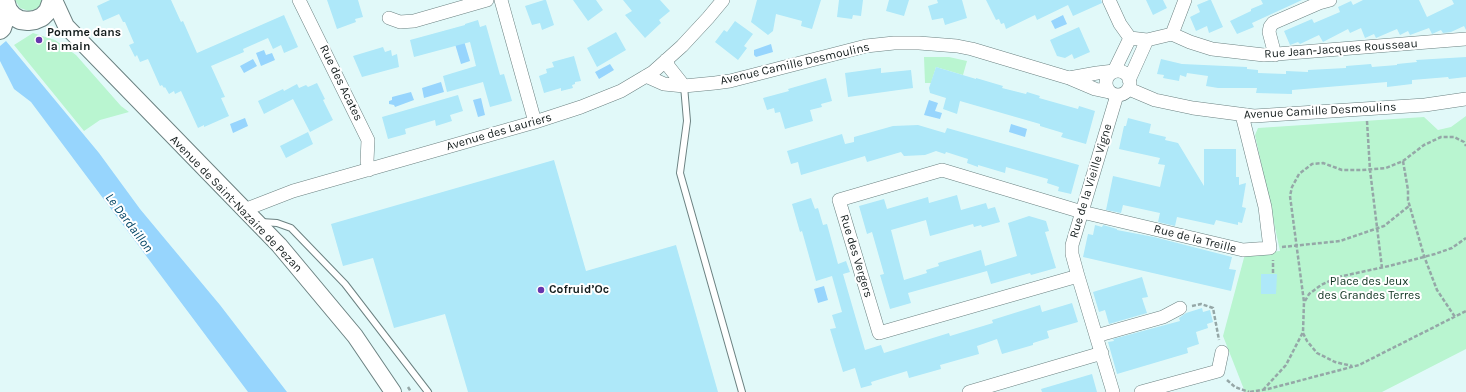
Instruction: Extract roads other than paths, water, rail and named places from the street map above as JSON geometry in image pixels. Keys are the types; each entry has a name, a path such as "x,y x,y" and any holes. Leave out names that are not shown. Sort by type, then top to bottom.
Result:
{"main road":[{"path":"1,29 11,10 28,21 35,20 42,17 48,11 53,0"}],"street":[{"name":"Avenue de Saint-Nazaire de Pezan","path":"53,0 66,26 279,246 355,336 393,392"},
{"name":"Rue des Acates","path":"299,0 368,140 367,161 369,170"},
{"path":"389,18 400,22 414,21 487,0"},
{"path":"501,0 535,122"},
{"name":"Avenue des Lauriers","path":"244,210 293,191 535,122 581,107 621,91 653,72 682,46 723,0"},
{"path":"1109,0 1120,24 1130,38 1147,40 1172,34 1184,0"},
{"path":"1275,54 1269,32 1273,23 1319,3 1330,0"},
{"name":"Avenue de Saint-Nazaire de Pezan","path":"42,17 66,26"},
{"name":"Rue Jean-Jacques Rousseau","path":"1172,34 1212,49 1264,56 1466,39"},
{"path":"1130,38 1114,71 1106,78 1105,84 1113,94 1122,95 1129,84 1147,40"},
{"name":"Avenue Camille Desmoulins","path":"646,76 664,84 684,86 730,81 851,49 894,43 919,43 957,46 1069,78 1084,85 1113,94"},
{"path":"666,60 669,67 684,86"},
{"path":"1114,71 1124,73 1129,84"},
{"name":"Avenue Camille Desmoulins","path":"1069,78 1114,71"},
{"name":"Avenue Camille Desmoulins","path":"1129,84 1155,100 1192,108 1254,116 1425,105 1466,99"},
{"name":"Rue de la Vieille Vigne","path":"1113,94 1072,245 1072,254 1078,276 1113,392"},
{"name":"Rue de la Treille","path":"1082,212 1243,250 1270,248 1265,207 1242,115"},
{"name":"Rue des Vergers","path":"1078,276 879,333 839,200 942,170 1082,212"},
{"path":"1096,336 1163,317 1180,308"},
{"path":"1142,392 1218,371 1222,352"},
{"path":"969,392 1102,353"}],"lane":[{"path":"684,86 687,121 680,173 698,241 742,392"},
{"path":"255,222 277,222 290,228 345,284 428,392"}],"water":[{"path":"1063,15 1067,24 1055,29 1051,21"},
{"name":"Le Dardaillon","path":"6,41 99,153 140,209 220,305 287,392 248,392 31,102 14,89 0,61 0,46"},
{"path":"464,41 470,61 461,64 455,44"},
{"path":"771,44 773,52 756,57 754,55 754,50"},
{"path":"264,50 266,55 272,53 275,60 261,66 256,53"},
{"path":"253,59 257,66 244,73 240,66"},
{"path":"610,64 614,70 599,79 595,72"},
{"path":"441,82 444,92 424,98 422,88"},
{"path":"411,92 414,100 395,107 394,105 389,104 392,97"},
{"path":"481,98 485,115 478,117 473,100"},
{"path":"929,100 938,103 935,111 942,113 940,119 924,115"},
{"path":"245,118 248,126 233,133 230,124"},
{"path":"1011,124 1027,129 1025,137 1009,132"},
{"path":"824,286 828,300 818,303 814,289"}],"place":[{"name":"Pomme dans la main","path":"39,40"},
{"name":"Cofruid’Oc","path":"541,290"}],"park label":[{"name":"Place des Jeux des Grandes Terres","path":"1369,289"}]}
